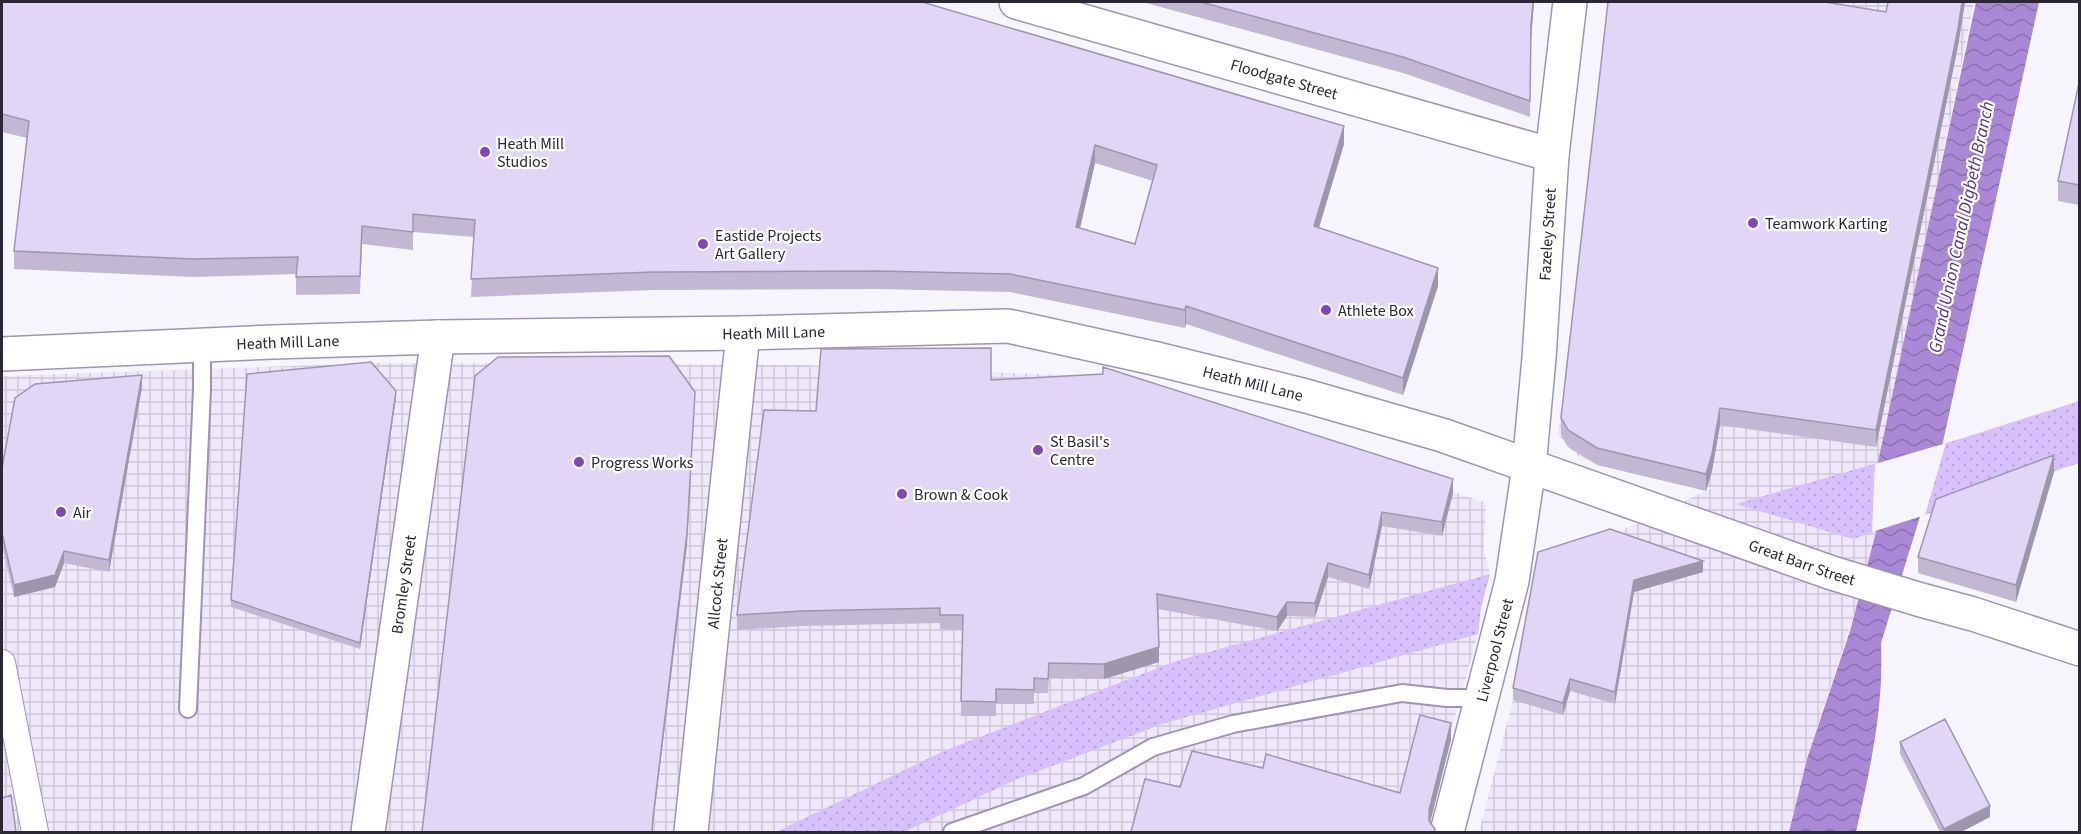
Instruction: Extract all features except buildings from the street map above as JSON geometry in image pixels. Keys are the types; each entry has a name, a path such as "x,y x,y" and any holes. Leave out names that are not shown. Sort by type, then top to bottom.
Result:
{"street":[{"name":"Floodgate Street","path":"1016,2 1552,155"},
{"name":"Fazeley Street","path":"1528,467 1539,358 1552,155 1570,2"},
{"name":"Heath Mill Lane","path":"2,354 438,337 743,333 1008,326 1153,358 1306,396 1442,435 1528,467"},
{"name":"Allcock Street","path":"691,832 743,333"},
{"name":"Bromley Street","path":"368,832 438,337"},
{"name":"Great Barr Street","path":"1528,467 1627,499 1832,573 1973,614 2079,649"},
{"name":"Liverpool Street","path":"1447,832 1512,581 1528,467"},
{"path":"2,663 35,832"}],"lane":[{"path":"188,709 202,345"},
{"path":"952,832 1084,786 1153,747 1233,724 1402,693 1447,698 1482,698"}],"shaded area":[{"path":"1608,2 1974,2 1939,174 1869,568 1807,759 1789,832 1479,832 1513,700 1538,563 1627,528 1712,488 1580,458 1558,435"},
{"path":"377,363 805,365 1090,376 1318,445 1486,503 1484,550 1490,574 1481,608 1478,634 1423,832 2,832 2,376"},
{"path":"2079,401 2079,463 1853,539 1736,504 1963,438"},
{"path":"1490,574 1481,608 1478,634 1162,724 1013,781 904,832 776,832 946,750 1176,661"}],"water":[{"name":"Grand Union Canal Digbeth Branch","path":"1976,2 2039,2 1943,442 1881,643 1878,715 1871,762 1856,832 1789,832 1807,759 1850,631 1876,532 1878,462"}],"pier":[{"path":"1946,443 1925,515 1872,532 1875,464"}],"place":[{"name":"Heath Mill Studios","path":"485,152"},
{"name":"Teamwork Karting","path":"1753,223"},
{"name":"Eastide Projects Art Gallery","path":"703,244"},
{"name":"Athlete Box","path":"1326,310"},
{"name":"St Basil's Centre","path":"1038,450"},
{"name":"Progress Works","path":"579,462"},
{"name":"Brown & Cook","path":"902,494"},
{"name":"Air","path":"61,512"}]}
